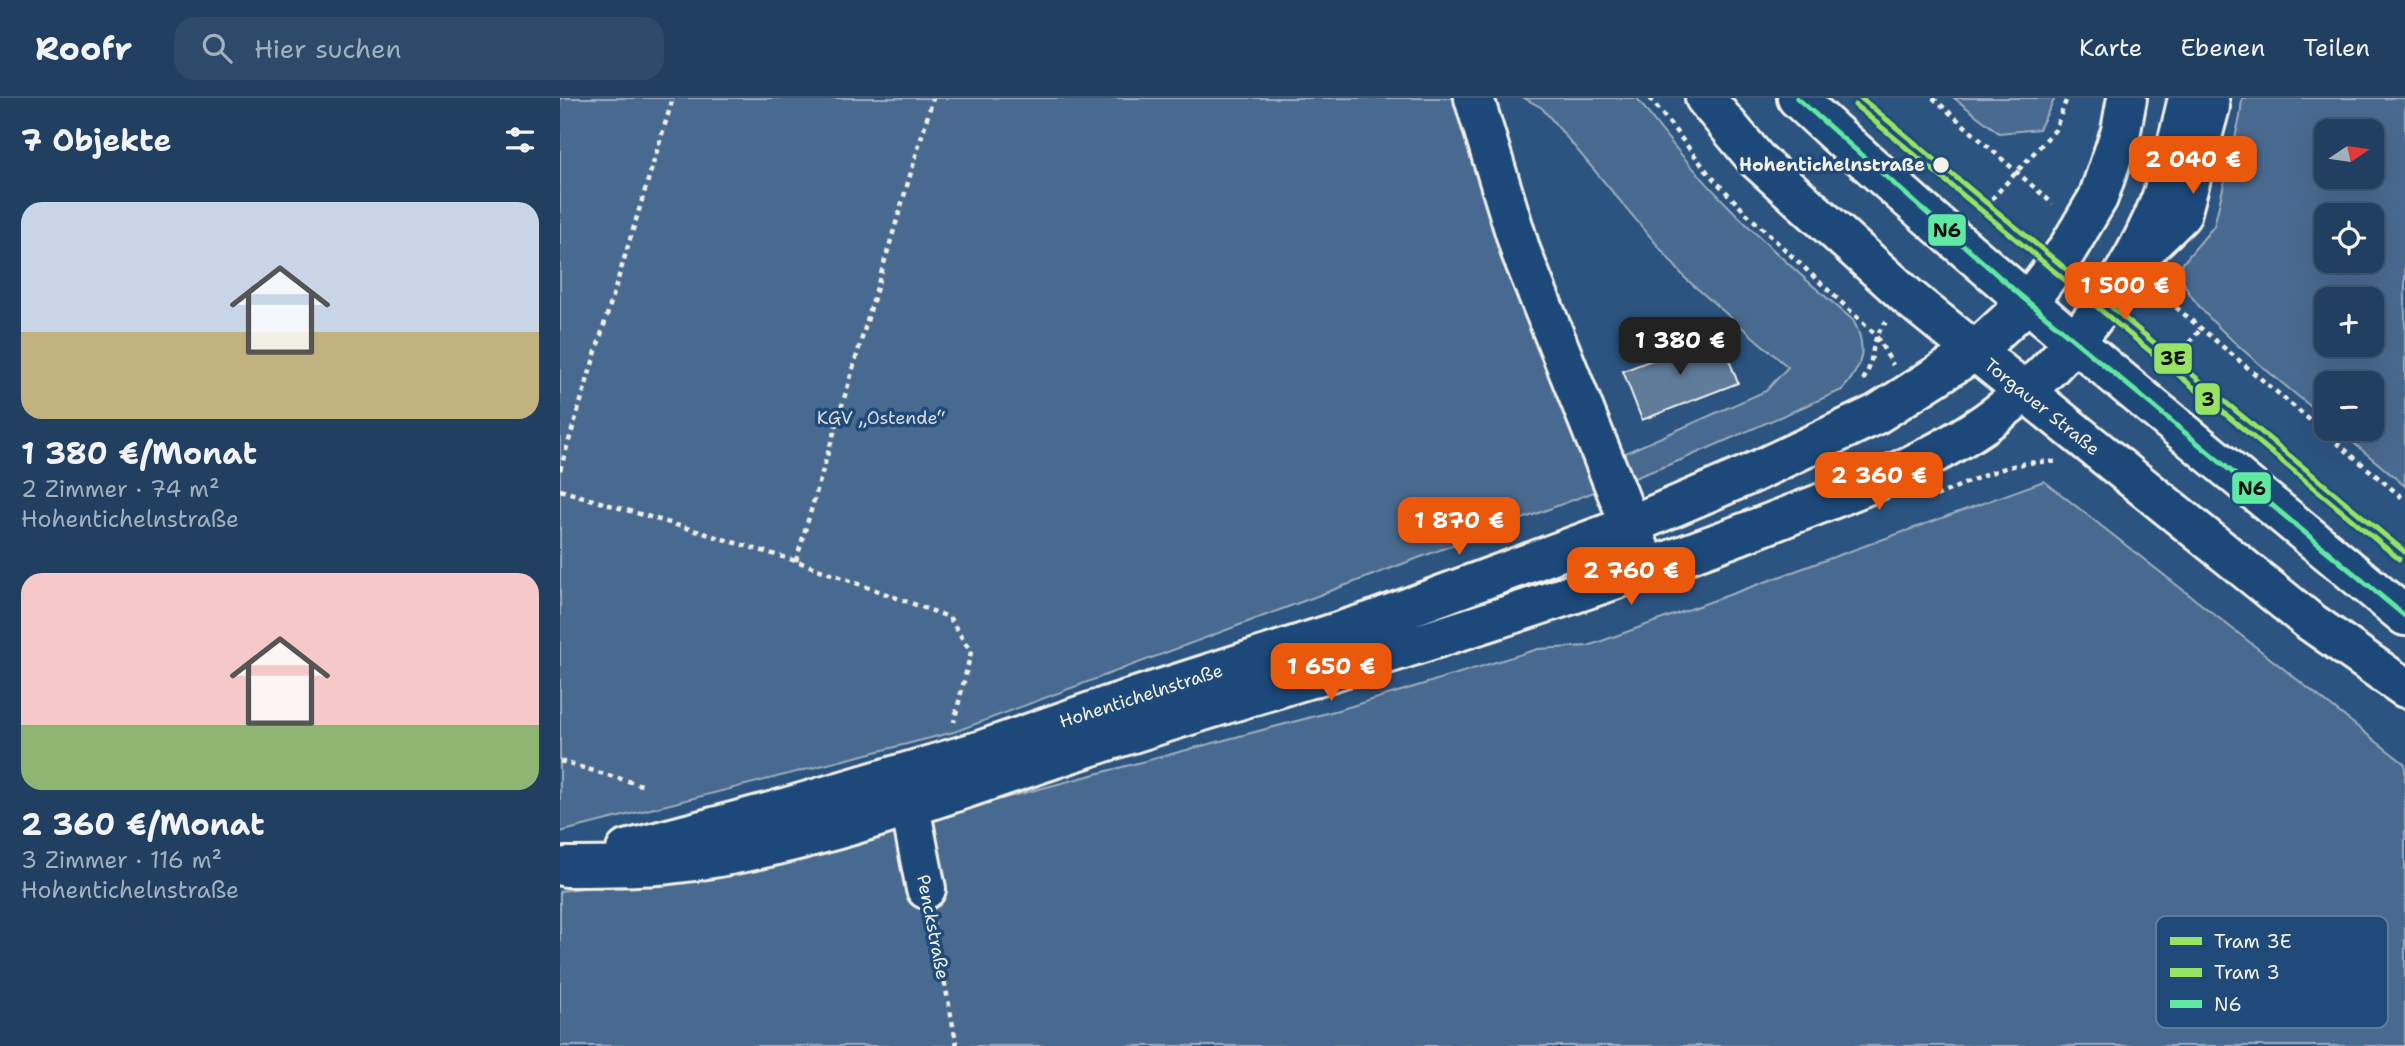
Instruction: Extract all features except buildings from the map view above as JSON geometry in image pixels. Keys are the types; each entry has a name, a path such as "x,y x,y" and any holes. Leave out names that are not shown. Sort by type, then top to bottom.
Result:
{"main road":[{"path":"1474,98 1521,251 1570,380 1648,570"},
{"name":"Torgauer Straße","path":"1705,98 1756,159 1908,297 2023,393 2308,620 2405,688"},
{"path":"1797,98 1900,192 2028,302 2405,616"},
{"name":"Hohentichelnstraße","path":"563,868 786,808 982,750 1108,706 1372,621 1631,525 1866,420 1948,371 1974,352 2028,302 2067,250 2098,198 2121,131 2127,98"},
{"path":"2127,268 2160,202 2188,98"},
{"path":"2127,268 2181,215 2210,107 2209,98"},
{"name":"Hohentichelnstraße","path":"563,868 669,864 765,847 910,807 1091,746 1648,570 1825,502 1930,456 1971,433 2023,393 2074,340 2127,268"},
{"name":"Penckstraße","path":"910,807 926,889"}],"path":[{"path":"560,470 673,98"},
{"path":"796,561 933,98"},
{"path":"1650,98 1709,174 1746,213 1875,334"},
{"path":"1933,98 2017,171"},
{"path":"1979,213 2055,130 2067,98"},
{"path":"2160,293 2200,330 2405,500"},
{"path":"2162,374 2200,330"},
{"path":"560,490 796,561 949,617 971,652 952,730"},
{"path":"560,761 645,786"},
{"name":"Penckstraße","path":"926,889 957,1046"}],"green space":[{"name":"KGV „Ostende“","path":"560,98 1458,98 1597,491 954,732 560,832"},
{"path":"1524,98 1637,98 1685,159 1738,216 1853,320 1861,339 1861,356 1855,373 1842,390 1629,480 1616,457 1766,391 1788,367 1685,278 1542,108"},
{"path":"1954,98 2055,98 2039,129 1999,133"},
{"path":"2242,98 2405,98 2405,486 2351,441 2384,441 2384,371 2314,371 2314,409 2224,333 2191,295 2183,280 2182,264 2214,226 2240,117"},
{"path":"2044,481 2405,764 2405,1046 560,1046 560,891 747,866 1342,709 1538,649 1588,646"}],"tram line":[{"name":"3E","path":"1861,98 2405,552"},
{"name":"3","path":"1855,105 2399,559"}],"transit line":[{"name":"N6","path":"1797,98 2021,296 2405,616"}],"place":[{"name":"Hohentichelnstraße","path":"1941,165"}]}
